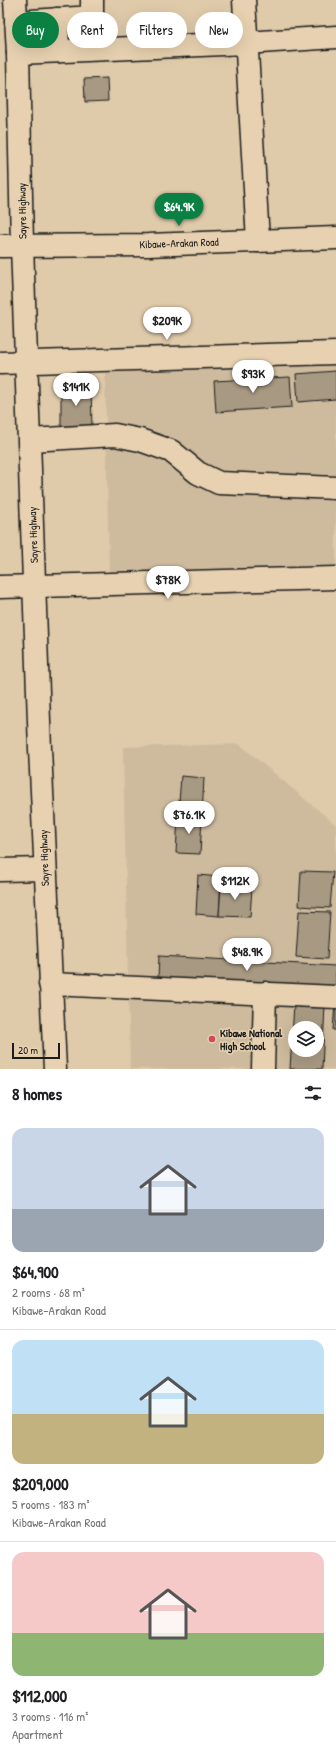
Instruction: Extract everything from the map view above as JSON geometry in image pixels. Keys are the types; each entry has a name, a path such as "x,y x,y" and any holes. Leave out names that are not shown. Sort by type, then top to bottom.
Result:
{"main road":[{"name":"Sayre Highway","path":"15,0 16,12"},
{"path":"59,19 92,17 92,0"},
{"path":"244,0 258,241"},
{"path":"18,53 246,43 336,37"},
{"name":"Sayre Highway","path":"18,48 22,245 45,869 55,1069"},
{"name":"Kibawe-Arakan Road","path":"0,246 148,245 336,238"},
{"path":"0,363 336,353"},
{"path":"30,440 114,435 140,440 171,452 198,473 219,483 336,488"},
{"path":"0,587 336,578"},
{"path":"0,870 45,869"},
{"path":"50,984 336,997"},
{"path":"263,1069 265,993"}],"shaded area":[{"path":"336,363 336,568 109,575 105,370"},
{"path":"239,744 336,825 336,1069 130,1069 123,747"}],"building":[{"path":"107,78 108,101 85,102 84,79"},
{"path":"336,371 336,399 298,402 296,374"},
{"path":"290,377 292,407 216,412 214,381"},
{"path":"61,384 91,384 92,429 61,430"},
{"path":"181,776 204,778 202,817 178,816"},
{"path":"178,816 202,817 200,854 176,853"},
{"path":"301,871 333,872 330,908 299,906"},
{"path":"198,875 221,877 219,916 196,914"},
{"path":"221,885 252,887 250,917 219,916"},
{"path":"299,911 330,912 327,959 296,957"},
{"path":"159,956 336,966 336,987 158,978"},
{"path":"335,1003 336,1030 333,1030"},
{"path":"294,1004 325,1005 324,1026 324,1021 293,1021"},
{"path":"291,1057 323,1057 322,1069 290,1069"}],"place":[{"name":"Kibawe National High School","path":"212,1039"}]}
